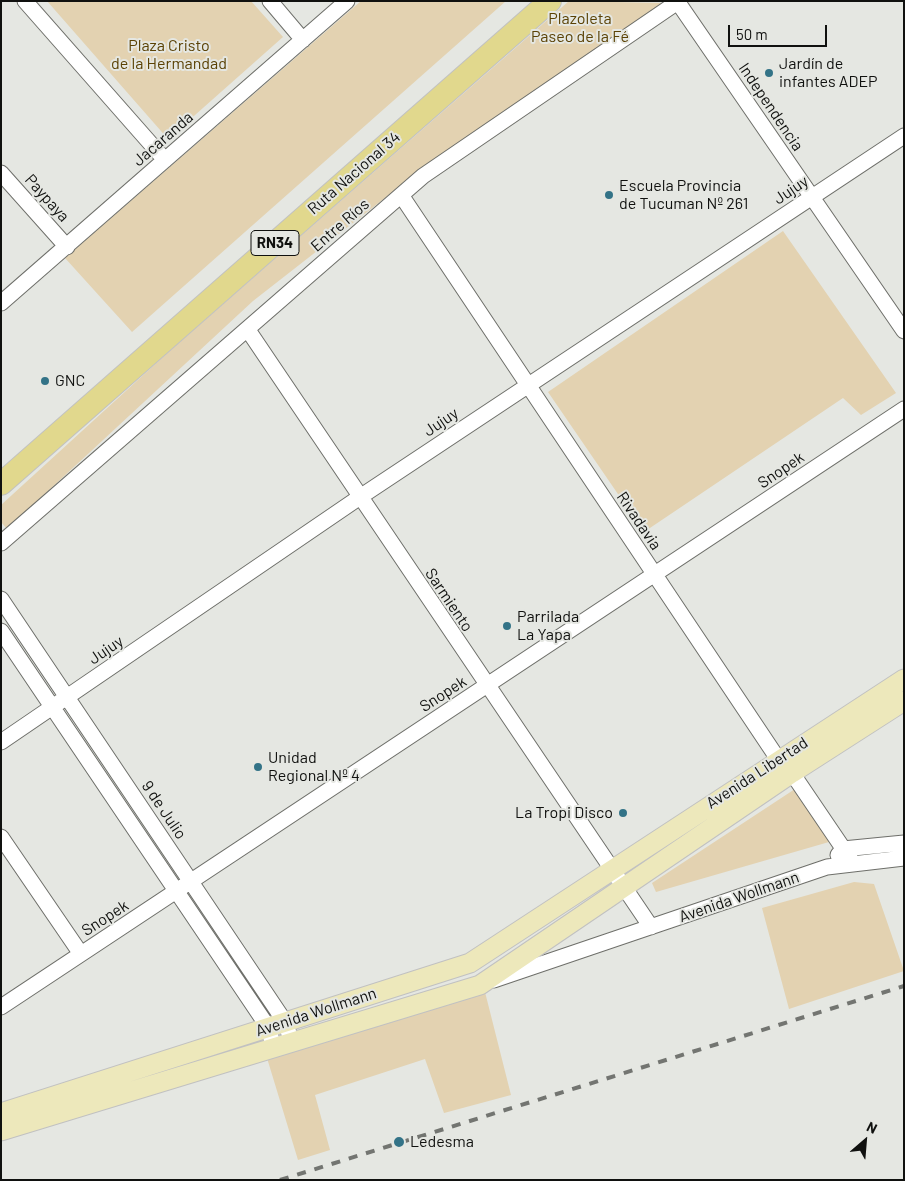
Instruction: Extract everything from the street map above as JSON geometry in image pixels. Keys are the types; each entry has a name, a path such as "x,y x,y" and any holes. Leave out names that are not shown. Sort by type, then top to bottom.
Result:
{"highway":[{"name":"Ruta Nacional 34","path":"1,463 529,1"},
{"name":"Ruta Nacional 34","path":"1,484 550,1"}],"main road":[{"name":"Avenida Libertad","path":"611,869 904,678"},
{"name":"Avenida Libertad","path":"624,887 792,773 904,701"},
{"name":"Avenida Wollmann","path":"1,1113 470,963 611,869"},
{"name":"Avenida Wollmann","path":"1,1131 480,985 624,887"}],"street":[{"path":"25,1 165,160"},
{"path":"270,1 303,40"},
{"name":"Jacaranda","path":"1,303 347,1"},
{"name":"Entre Ríos","path":"1,543 423,176 678,2"},
{"name":"Independencia","path":"678,2 904,331"},
{"name":"Jujuy","path":"1,742 360,497 904,136"},
{"name":"Paypaya","path":"1,173 66,246"},
{"name":"Rivadavia","path":"400,196 778,759 792,773 852,863"},
{"name":"Sarmiento","path":"248,330 624,887"},
{"name":"Snopek","path":"1,1007 904,409"},
{"name":"9 de Julio","path":"1,599 191,882 277,1025 283,1045"},
{"name":"9 de Julio","path":"1,631 176,892 277,1025"},
{"path":"1,838 81,954"},
{"path":"843,849 904,843"},
{"name":"Avenida Wollmann","path":"827,867 843,849"},
{"name":"Avenida Wollmann","path":"480,985 827,867 904,858"},
{"path":"624,887 651,927"}],"green space":[{"name":"Plaza Cristo de la Hermandad","path":"47,1 251,1 283,37 168,139"},
{"path":"361,1 506,1 132,332 65,258"},
{"name":"Plazoleta Paseo de la Fé","path":"569,1 663,3 422,169 253,301 7,529 1,522 1,505 174,347"},
{"path":"783,231 896,393 861,415 843,398 644,532 548,392"},
{"path":"798,787 829,842 656,892 652,883"},
{"path":"854,882 874,884 904,971 789,1009 762,908"},
{"path":"485,992 511,1095 444,1113 425,1059 315,1095 330,1150 298,1160 267,1058"}],"railway":[{"path":"280,1180 904,986"}],"place":[{"name":"Jardín de infantes ADEP","path":"769,73"},
{"name":"Escuela Provincia de Tucuman Nº 261","path":"609,195"},
{"name":"GNC","path":"45,381"},
{"name":"Parrilada La Yapa","path":"507,626"},
{"name":"Unidad Regional Nº 4","path":"258,767"},
{"name":"La Tropi Disco","path":"623,813"},
{"name":"Ledesma","path":"399,1142"}]}
